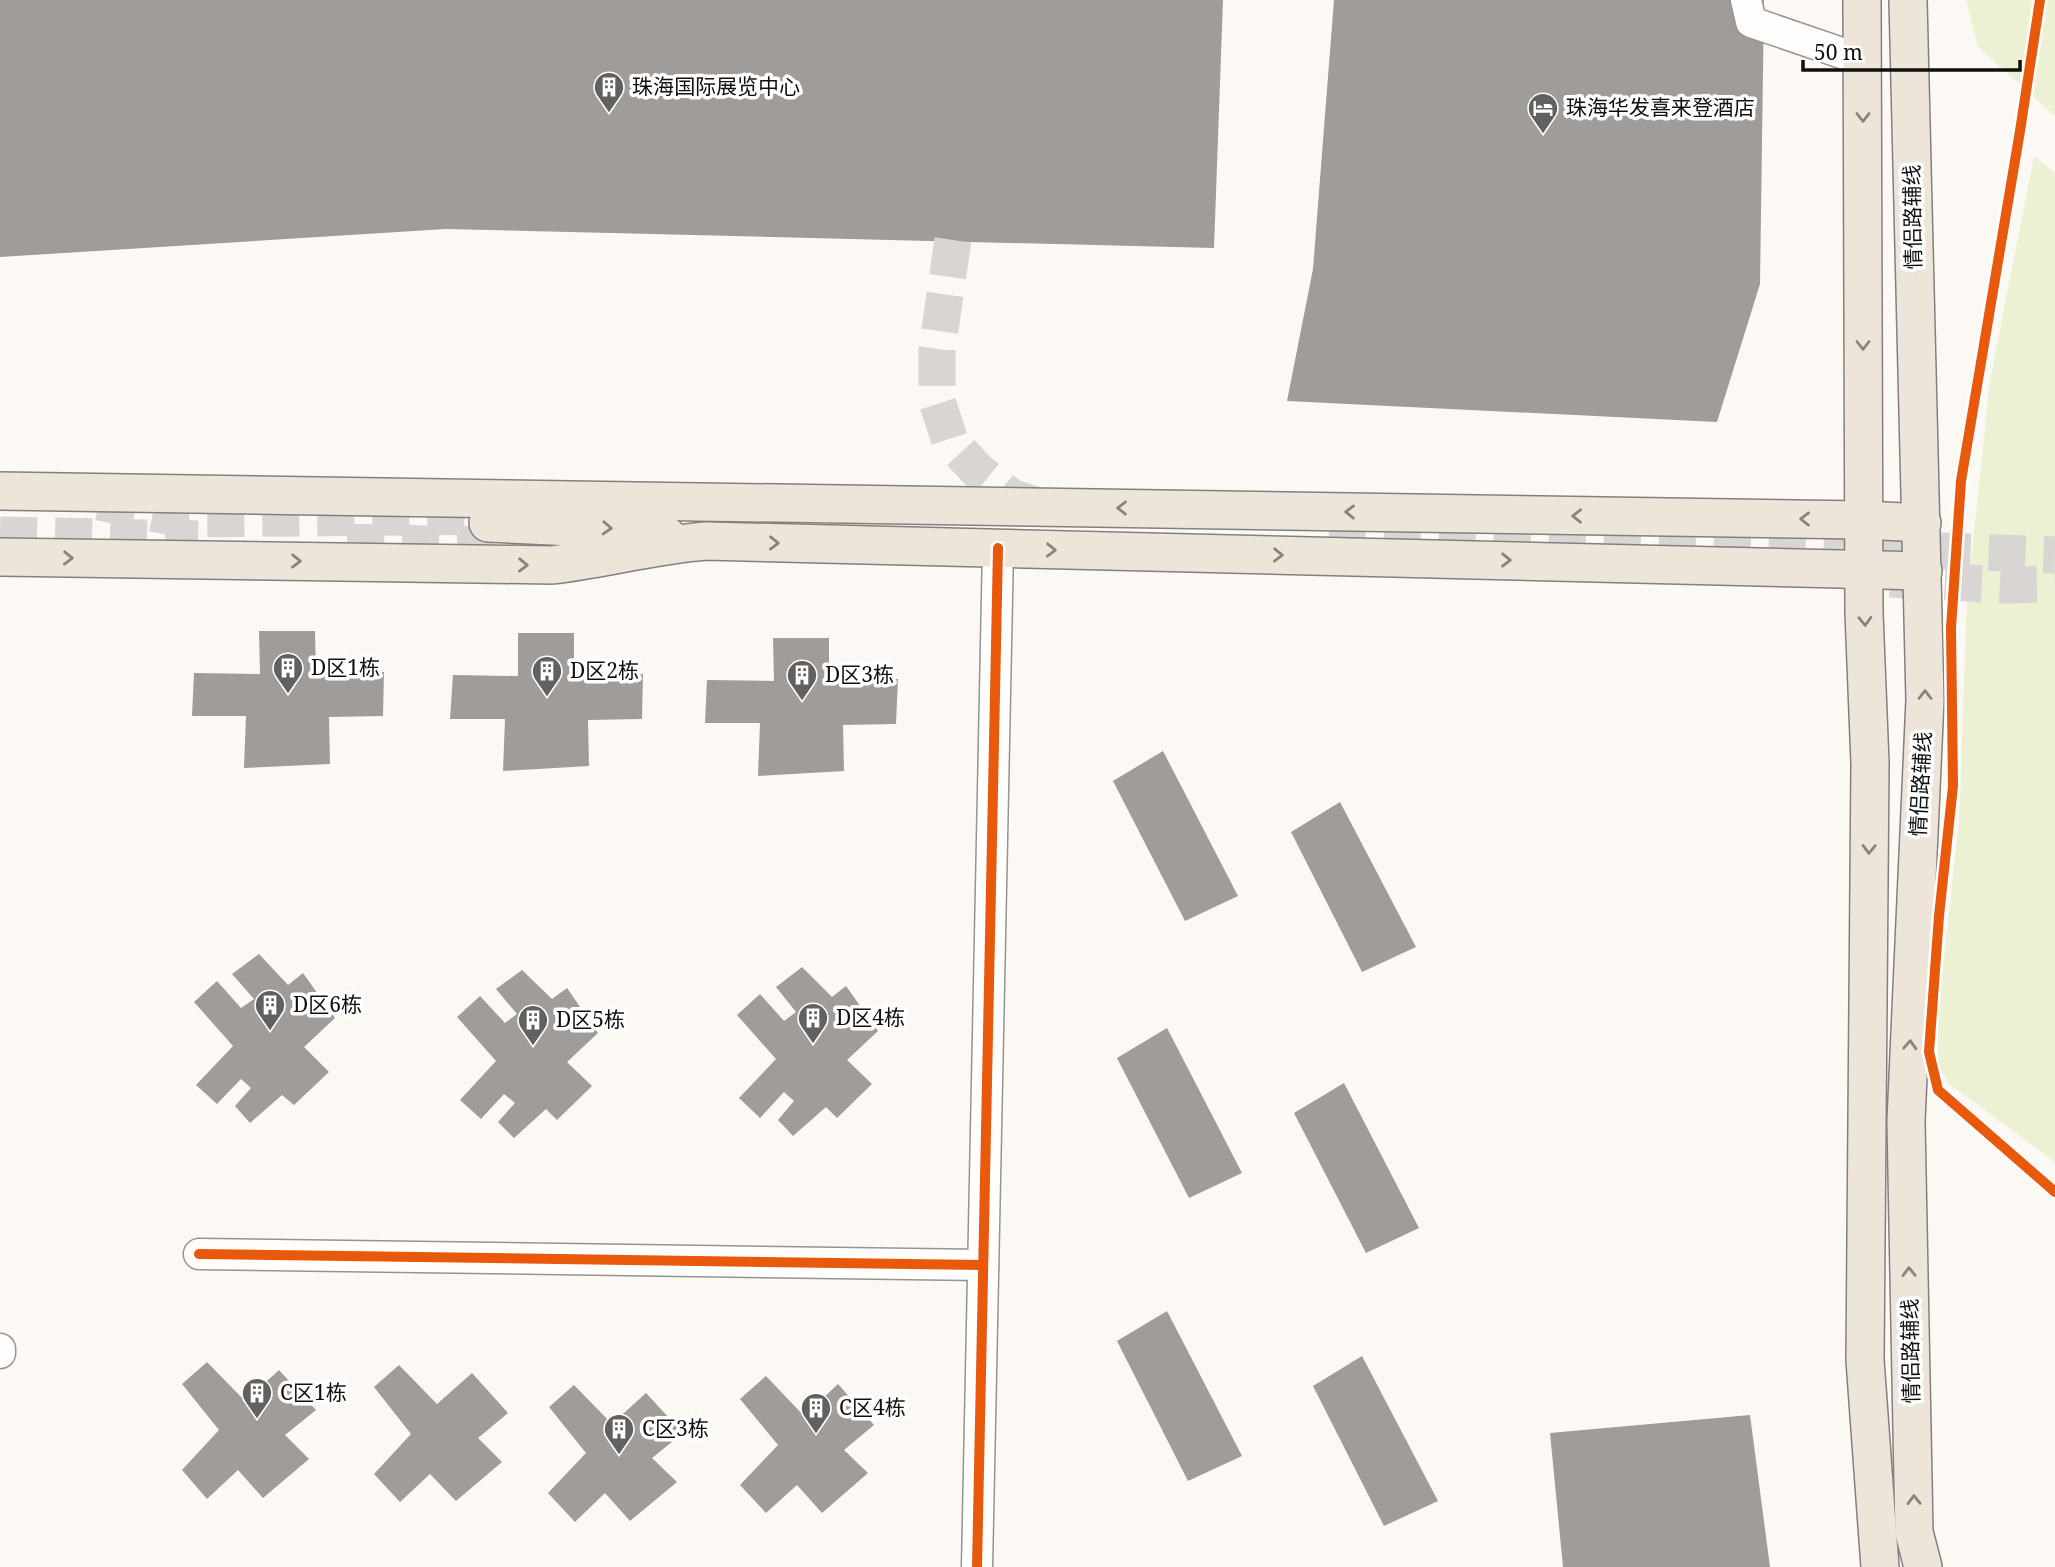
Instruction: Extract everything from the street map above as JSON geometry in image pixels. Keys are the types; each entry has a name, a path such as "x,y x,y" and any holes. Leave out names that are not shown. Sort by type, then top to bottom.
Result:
{"main road":[{"path":"1862,0 1864,569 1870,763 1865,1360 1880,1567"},
{"name":"情侣路辅线","path":"1908,0 1925,700 1906,1121 1914,1532 1923,1567"},
{"path":"0,491 1922,523"},
{"path":"0,506 617,529 706,541"},
{"path":"0,557 552,565 588,561 676,543 706,541 1923,571"}],"street":[{"path":"1746,0 1751,22 1862,60"},
{"path":"977,1567 998,548"},
{"path":"199,1254 983,1265"}],"green space":[{"path":"1966,0 2055,0 2055,116 1978,47"},
{"path":"2034,156 2055,173 2055,1162 1948,1083 1938,1064 1938,1011 1959,821 1967,598 1990,381"}],"building":[{"name":"珠海国际展览中心","path":"0,0 1223,0 1214,248 446,229 0,257"},
{"name":"珠海华发喜来登酒店","path":"1334,0 1764,0 1760,284 1717,422 1287,401 1313,269"},
{"name":"D区1栋","path":"259,631 315,631 316,674 384,672 383,716 329,717 330,764 244,768 246,716 192,716 194,673 260,674"},
{"name":"D区2栋","path":"518,633 574,633 574,676 643,674 642,719 588,720 589,766 503,771 505,719 450,719 453,675 518,676"},
{"name":"D区3栋","path":"773,638 829,638 829,681 898,679 896,724 843,725 844,771 758,776 760,723 705,723 707,680 774,681"},
{"path":"1163,751 1238,896 1185,921 1113,781"},
{"path":"1340,802 1416,947 1362,972 1291,832"},
{"name":"D区6栋","path":"259,954 288,985 303,973 335,1018 304,1047 329,1072 294,1105 282,1095 250,1123 235,1106 251,1088 241,1079 217,1104 196,1085 233,1046 194,1002 217,981 241,1008 254,999 232,974"},
{"name":"D区4栋","path":"802,967 832,997 846,986 878,1031 847,1060 872,1084 837,1118 826,1107 793,1136 778,1120 794,1101 784,1092 760,1118 739,1098 776,1059 737,1015 760,994 784,1021 796,1012 776,987"},
{"name":"D区5栋","path":"522,970 552,999 567,988 598,1033 567,1062 592,1086 557,1120 546,1109 514,1138 498,1122 515,1103 504,1094 481,1119 460,1100 496,1061 457,1017 480,996 505,1023 517,1014 496,989"},
{"path":"1167,1028 1242,1173 1189,1198 1117,1058"},
{"path":"1344,1083 1419,1228 1366,1253 1294,1113"},
{"path":"1167,1311 1242,1456 1188,1481 1117,1341"},
{"path":"1362,1356 1438,1501 1384,1526 1313,1386"},
{"name":"C区1栋","path":"207,1362 245,1401 279,1370 316,1410 285,1435 309,1459 263,1498 238,1470 207,1499 182,1470 219,1430 182,1384"},
{"path":"399,1365 437,1404 472,1373 508,1413 478,1438 502,1462 456,1501 430,1474 400,1502 374,1474 411,1434 374,1387"},
{"name":"C区4栋","path":"766,1376 804,1416 838,1384 874,1425 844,1450 868,1473 822,1513 797,1485 766,1513 740,1485 778,1445 740,1399"},
{"name":"C区3栋","path":"574,1385 612,1424 646,1393 683,1433 652,1458 677,1482 630,1521 605,1493 575,1522 548,1493 586,1453 549,1407"},
{"path":"1750,1415 1770,1567 1563,1567 1550,1433"}],"tunnel":[{"path":"953,240 937,350 937,401 950,441 977,470 1011,497 1045,508"},
{"path":"99,502 182,519 518,516"},
{"path":"1329,529 2055,555"},
{"path":"0,535 198,539"},
{"path":"347,542 601,548"},
{"path":"1890,579 2006,585 2055,584"}],"cycle path":[{"path":"2040,0 1961,481 1951,628 1953,786 1939,916 1929,1052 1938,1090 2055,1192"},
{"path":"977,1567 998,548"},
{"path":"199,1254 983,1265"}],"place":[{"name":"珠海国际展览中心","path":"609,114"},
{"name":"珠海华发喜来登酒店","path":"1543,135"},
{"name":"D区1栋","path":"288,695"},
{"name":"D区2栋","path":"547,698"},
{"name":"D区3栋","path":"802,702"},
{"name":"D区6栋","path":"270,1032"},
{"name":"D区4栋","path":"813,1045"},
{"name":"D区5栋","path":"533,1047"},
{"name":"C区1栋","path":"257,1420"},
{"name":"C区4栋","path":"816,1435"},
{"name":"C区3栋","path":"619,1456"}]}
